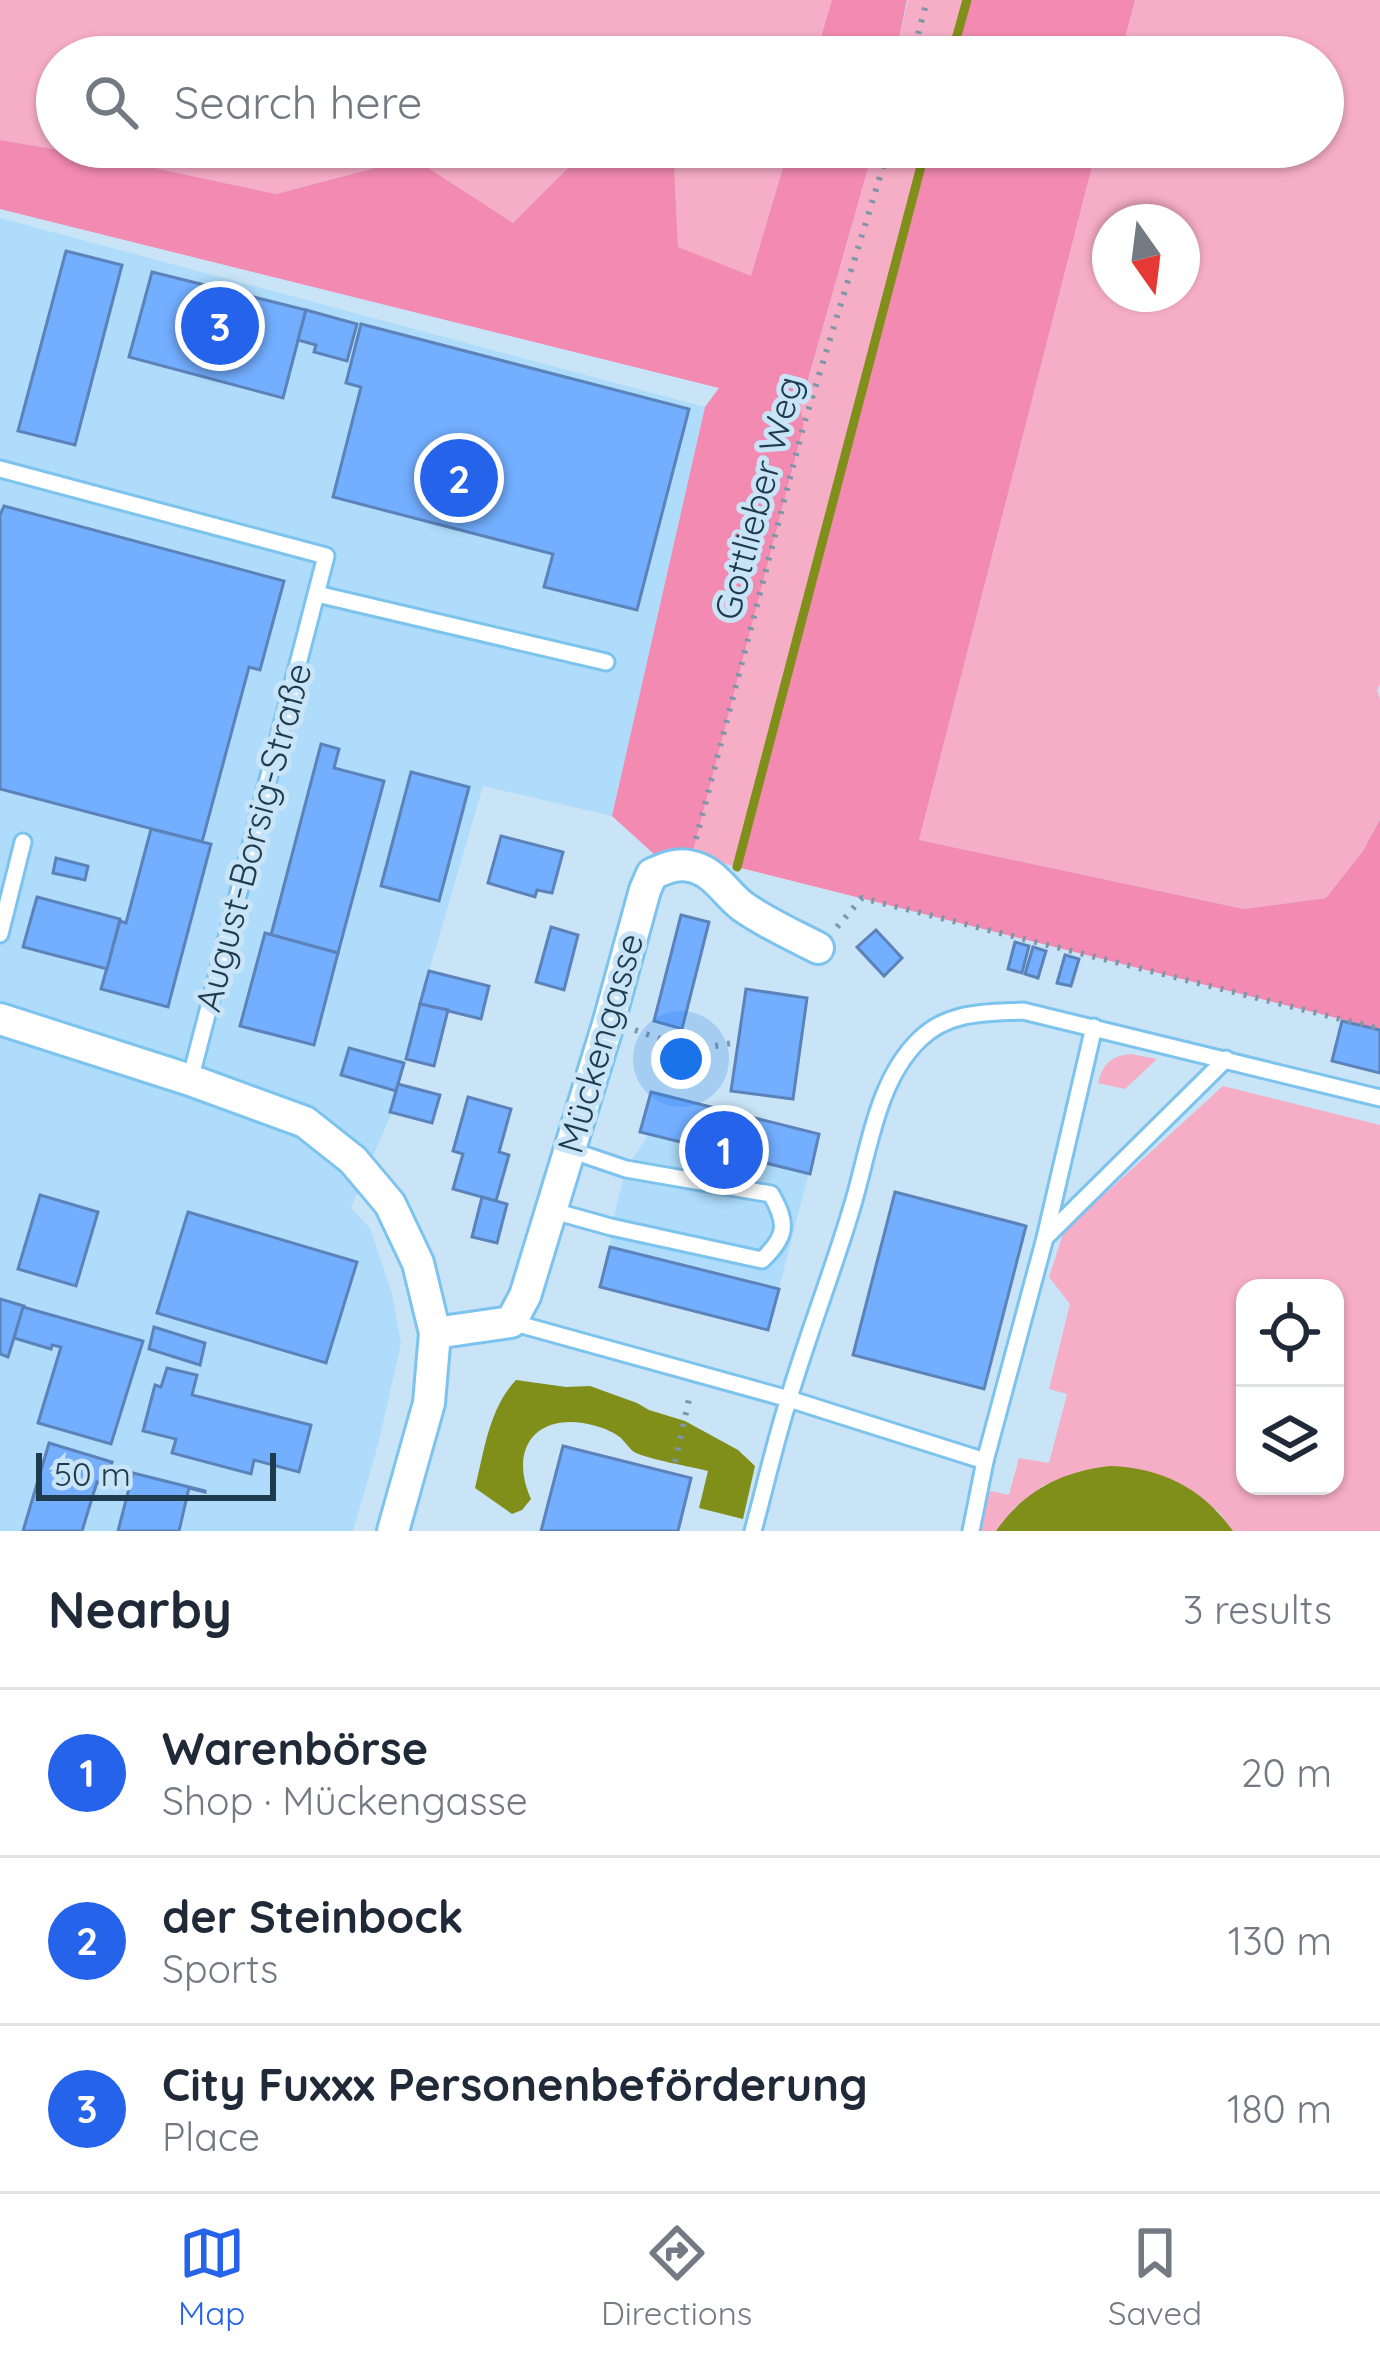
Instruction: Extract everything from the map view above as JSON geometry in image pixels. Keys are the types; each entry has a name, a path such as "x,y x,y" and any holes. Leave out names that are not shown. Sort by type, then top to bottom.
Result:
{"street":[{"name":"Mückengasse","path":"511,1322 525,1296 570,1150 644,890 652,874 671,866 690,866"},
{"path":"690,866 710,874 754,913 818,948"},
{"path":"2,1028 190,1080 305,1122 352,1160 390,1204 418,1263 435,1333 429,1403 394,1531"},
{"path":"435,1333 511,1322"}],"lane":[{"name":"August-Borsig-Straße","path":"0,470 326,556 190,1080"},
{"path":"317,594 606,662"},
{"path":"0,934 23,842"},
{"path":"753,1531 788,1399 846,1227 876,1119 896,1069 920,1039 943,1022 962,1015 1022,1011 1380,1098"},
{"path":"971,1531 1094,1027"},
{"path":"1045,1238 1226,1059"},
{"path":"550,1210 762,1260 780,1243 784,1216 771,1194 626,1169 570,1150"},
{"path":"511,1322 985,1460"}],"path":[{"path":"918,36 927,0"},
{"name":"Gottlieber Weg","path":"690,866 804,424 883,168"},
{"path":"818,948 862,898 1380,1029"},
{"path":"609,1021 692,1050 738,1042"},
{"path":"675,1462 685,1419"}],"shaded area":[{"path":"0,0 832,0 821,36 36,36 36,146 0,140"},
{"path":"832,0 907,0 899,36 821,36"},
{"path":"908,0 967,0 957,36 900,36"},
{"path":"970,0 1135,0 1126,36 960,36"},
{"path":"1135,0 1380,0 1380,818 1363,851 1326,898 1244,909 919,840 1092,168 1344,168 1344,36 1126,36"},
{"path":"0,140 36,146 36,168 155,168 276,194 375,168 428,168 513,223 568,168 674,168 678,247 751,276 783,168 868,168 800,408 804,424 692,855 655,855 612,816 705,407 719,388 0,209"},
{"path":"155,168 375,168 276,194"},
{"path":"428,168 568,168 513,223"},
{"path":"674,168 783,168 751,277 678,247"},
{"path":"868,168 920,168 737,867 692,855 804,424 800,409"},
{"path":"924,168 1092,168 919,840 1244,909 1326,898 1363,851 1380,819 1380,1029 737,867"},
{"path":"0,218 705,407 612,816 483,786 392,1112 351,1208 370,1228 392,1294 401,1343 353,1531 0,1531"},
{"path":"1131,1054 1157,1059 1125,1089 1098,1083 1109,1062"},
{"path":"1223,1086 1380,1125 1380,1531 1233,1531 1217,1510 1089,1469 1044,1485 1014,1508 996,1531 978,1531 990,1491 1009,1495 1019,1458 1049,1463 1067,1394 1049,1389 1070,1304 1049,1277 1064,1231"},
{"path":"651,1092 819,1134 768,1330 600,1287 626,1169 648,1135 640,1132"},
{"path":"516,1380 590,1386 685,1421 738,1450 755,1466 743,1519 699,1508 708,1471 640,1455 613,1433 576,1422 544,1428 534,1436 523,1463 531,1499 512,1514 475,1488 494,1417"},
{"path":"1111,1466 1165,1476 1209,1503 1233,1531 996,1531 1019,1504 1046,1485 1077,1472"}],"building":[{"path":"66,251 122,265 75,445 18,431"},
{"path":"152,272 306,310 283,398 129,357"},
{"path":"306,310 357,324 347,361 314,352 316,345 298,340"},
{"path":"361,324 689,409 637,610 544,587 553,554 333,497 361,387 346,383"},
{"path":"4,506 284,581 260,670 249,667 202,842 0,789 0,515"},
{"path":"321,744 339,749 334,768 384,781 338,953 271,935"},
{"path":"411,772 469,787 439,901 381,886"},
{"path":"151,829 211,844 168,1007 101,989 120,921 126,923"},
{"path":"501,836 563,852 552,893 537,890 535,897 488,883"},
{"path":"56,858 88,866 85,880 53,873"},
{"path":"37,897 120,919 107,969 23,947"},
{"path":"681,915 709,922 682,1029 654,1021"},
{"path":"551,927 578,935 564,990 536,982"},
{"path":"876,930 902,958 884,976 857,947"},
{"path":"265,933 338,953 314,1045 240,1026"},
{"path":"1015,942 1029,946 1022,973 1008,969"},
{"path":"1033,947 1046,951 1038,978 1025,974"},
{"path":"1065,955 1079,959 1071,986 1057,983"},
{"path":"429,971 489,986 481,1019 420,1004"},
{"path":"746,989 807,998 793,1099 731,1091"},
{"path":"420,1004 448,1010 434,1066 406,1059"},
{"path":"1342,1021 1380,1030 1380,1073 1332,1061"},
{"path":"349,1048 404,1063 396,1091 341,1075"},
{"path":"398,1084 440,1095 432,1123 390,1112"},
{"path":"651,1092 819,1134 810,1174 640,1132"},
{"path":"468,1097 511,1109 499,1152 509,1155 496,1201 453,1189 463,1154 453,1151"},
{"path":"895,1192 1026,1226 984,1389 853,1355"},
{"path":"40,1195 98,1212 76,1286 18,1269"},
{"path":"482,1197 507,1204 497,1243 472,1237"},
{"path":"188,1212 357,1262 326,1363 157,1313"},
{"path":"610,1247 779,1289 768,1330 600,1287"},
{"path":"0,1299 24,1306 8,1357 0,1354"},
{"path":"23,1307 143,1341 111,1444 38,1423 61,1347 52,1345 51,1349 14,1338"},
{"path":"154,1327 205,1343 200,1365 149,1349"},
{"path":"167,1368 197,1375 192,1395 311,1425 299,1472 254,1460 251,1474 172,1453 176,1439 143,1431 155,1385 161,1387"},
{"path":"49,1443 112,1462 105,1485 97,1482 82,1531 23,1531"},
{"path":"563,1446 691,1478 678,1531 541,1531"},
{"path":"133,1473 205,1492 189,1488 179,1531 118,1531"}],"waterway":[{"path":"957,36 967,0"},
{"path":"737,867 920,168"}],"place":[{"name":"City Fuxxx Personenbeförderung","path":"220,326"},
{"name":"der Steinbock","path":"459,478"},
{"name":"Warenbörse","path":"724,1150"}]}
